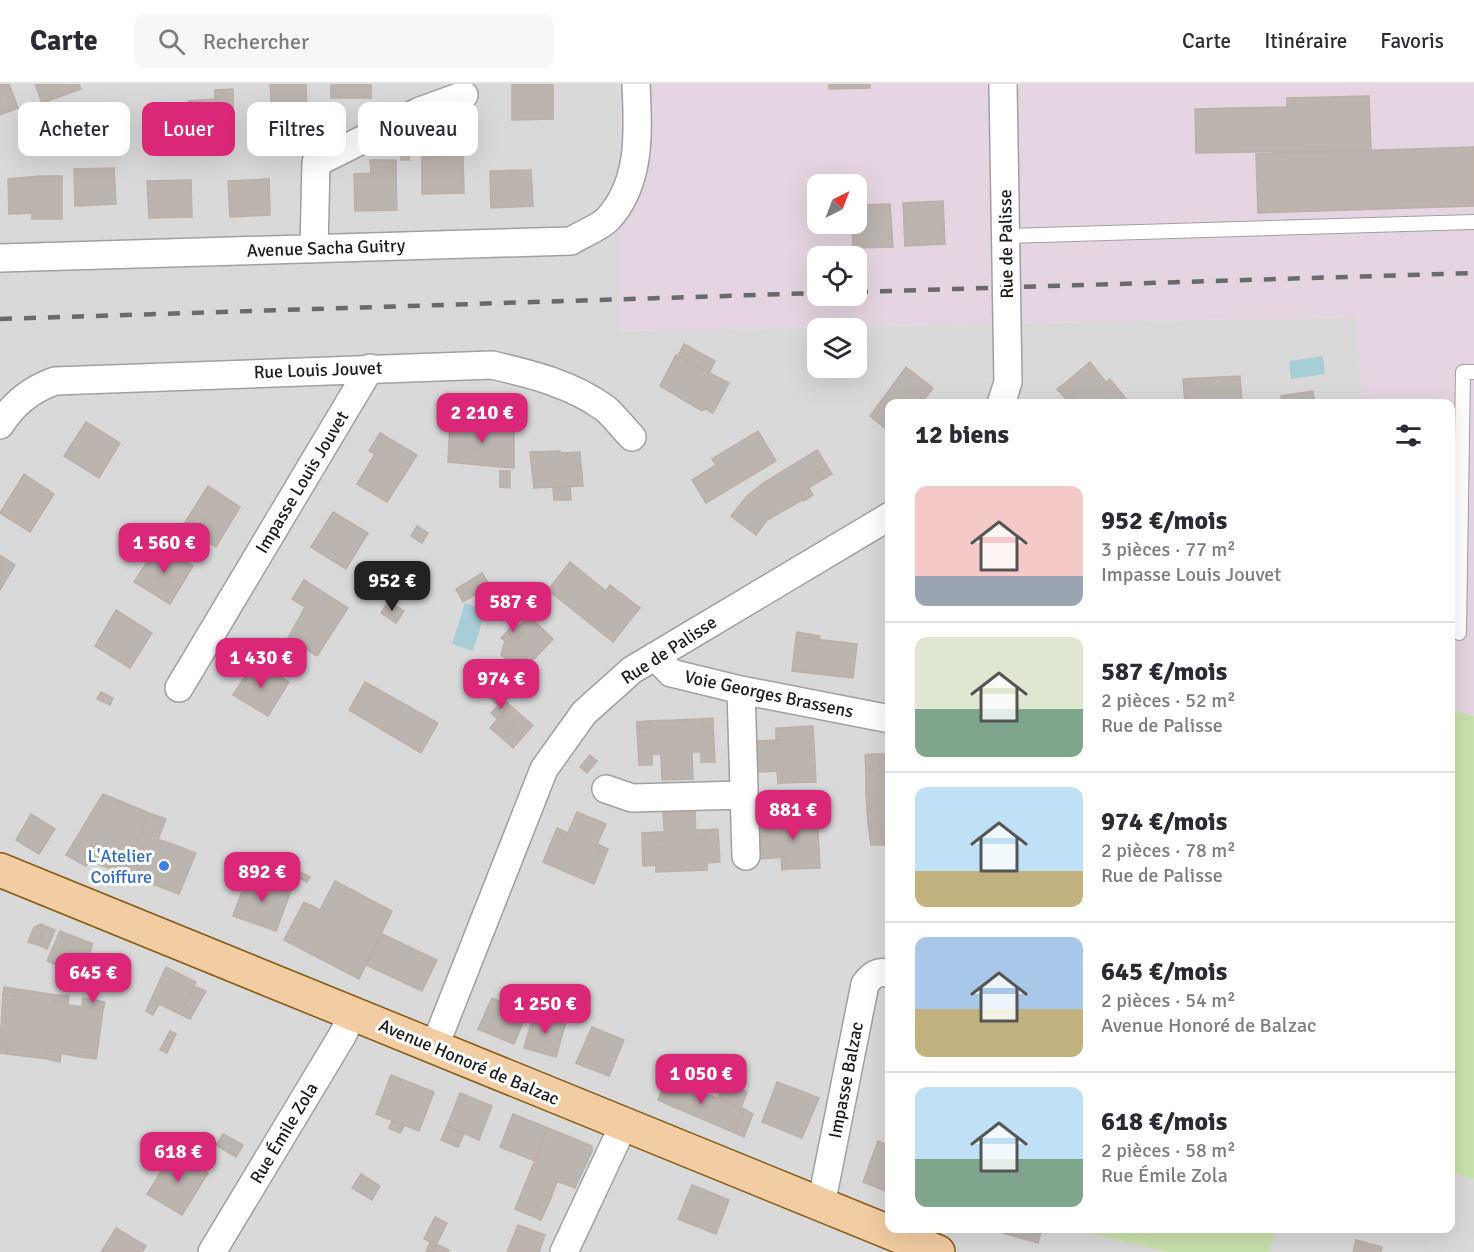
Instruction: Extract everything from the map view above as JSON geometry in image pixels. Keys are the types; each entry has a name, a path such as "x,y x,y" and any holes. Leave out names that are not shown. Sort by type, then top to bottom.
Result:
{"main road":[{"name":"Avenue Honoré de Balzac","path":"0,870 353,1013 623,1126 885,1231"},
{"name":"Avenue Honoré de Balzac","path":"891,1233 938,1252"}],"street":[{"name":"Avenue Sacha Guitry","path":"0,258 572,241 607,219 628,185 638,146 636,84"},
{"name":"Rue de Palisse","path":"1003,84 1008,382 1003,399"},
{"path":"314,249 316,163 420,111 464,95"},
{"name":"Rue Louis Jouvet","path":"0,425 19,402 37,388 55,381 492,365 539,376 572,390 606,410 632,437"},
{"name":"Impasse Louis Jouvet","path":"179,688 370,368"},
{"name":"Rue de Palisse","path":"434,1048 544,769 584,713 632,670 885,524"},
{"name":"Voie Georges Brassens","path":"655,656 671,673 741,690 885,718"},
{"path":"741,690 746,856"},
{"path":"606,789 632,798 743,795"},
{"name":"Impasse Balzac","path":"821,1205 865,984 873,975 885,973"},
{"name":"Rue Émile Zola","path":"212,1252 342,1036 353,1013"},
{"path":"564,1252 623,1126"}],"lane":[{"path":"1006,236 1474,222"},
{"path":"1459,633 1463,372 1474,372"}],"shaded area":[{"path":"0,84 619,84 620,331 807,327 807,378 867,378 867,326 1356,317 1363,399 885,399 885,1233 1090,1233 1168,1252 0,1252"},
{"path":"619,84 1474,84 1474,716 1455,711 1455,399 1363,399 1356,317 867,326 867,318 807,318 807,327 619,331"},
{"path":"1455,1174 1474,1179 1474,1252 1269,1252 1275,1233 1455,1233"}],"green space":[{"path":"1455,711 1474,716 1474,1179 1455,1174"},
{"path":"1090,1233 1275,1233 1269,1252 1168,1252"}],"water":[{"path":"1323,356 1325,374 1291,379 1289,361"},
{"path":"465,603 486,610 473,651 452,644"}],"building":[{"path":"0,84 9,84 18,108 0,115"},
{"path":"35,84 79,84 81,89 42,102"},
{"path":"270,84 306,84 307,102 271,102"},
{"path":"331,84 371,84 371,98 331,98"},
{"path":"512,84 553,84 553,119 512,120"},
{"path":"829,84 870,84 870,88 829,89"},
{"path":"233,89 233,102 188,102 215,99 215,90"},
{"path":"1369,96 1371,150 1196,153 1195,109 1287,107 1287,98"},
{"path":"1474,147 1474,206 1258,213 1256,154"},
{"path":"401,156 409,156 409,160 401,160"},
{"path":"463,156 464,193 422,194 422,157"},
{"path":"370,160 396,160 396,172 371,173"},
{"path":"114,168 116,204 75,206 74,169"},
{"path":"531,170 533,206 491,208 490,171"},
{"path":"396,172 397,210 355,211 354,174"},
{"path":"62,176 62,219 32,219 32,213 9,214 8,179"},
{"path":"269,179 270,215 230,217 228,181"},
{"path":"191,180 192,217 149,218 147,181"},
{"path":"943,201 945,244 905,246 903,203"},
{"path":"890,204 893,247 853,246 852,234 867,234 867,205"},
{"path":"684,344 715,361 709,373 678,356"},
{"path":"676,355 729,383 713,413 704,408 702,411 660,386"},
{"path":"1090,362 1106,382 1110,379 1126,399 1071,399 1074,394 1065,383"},
{"path":"906,367 933,388 925,399 885,399 885,428 870,416"},
{"path":"1240,376 1242,399 1185,399 1183,379"},
{"path":"1065,383 1074,394 1066,399 1057,389"},
{"path":"1313,391 1314,399 1281,399 1281,396"},
{"path":"86,422 120,443 99,478 64,456"},
{"path":"450,422 514,424 514,468 448,462"},
{"path":"758,431 776,461 706,503 692,480 716,465 712,459"},
{"path":"380,433 417,455 387,502 357,484 375,454 369,451"},
{"path":"817,450 827,466 816,473 820,481 800,493 804,499 767,520 756,535 731,516 747,496 762,484"},
{"path":"560,451 560,453 580,452 583,486 534,488 530,452"},
{"path":"827,466 832,474 820,481 816,473"},
{"path":"500,471 510,471 510,488 500,487"},
{"path":"24,474 54,494 30,532 0,513"},
{"path":"208,486 240,507 216,547 182,527"},
{"path":"570,486 571,500 554,500 553,487"},
{"path":"809,488 813,495 804,501 800,493"},
{"path":"333,512 368,533 346,569 311,547"},
{"path":"417,526 428,533 422,543 411,536"},
{"path":"158,545 193,566 170,604 134,582"},
{"path":"0,555 15,565 0,590"},
{"path":"570,562 606,591 610,585 640,608 613,642 548,590"},
{"path":"482,573 494,592 481,600 477,593 463,602 456,589"},
{"path":"304,580 348,608 317,656 288,638 305,607 292,599"},
{"path":"388,601 404,611 396,623 381,613"},
{"path":"116,610 152,633 130,668 95,646"},
{"path":"529,616 553,639 520,674 524,679 499,706 473,682 480,675 476,672 485,662 499,666 506,659 501,655 505,641 519,637 524,631 519,626"},
{"path":"516,623 524,631 519,637 505,641 501,638"},
{"path":"797,632 820,636 819,639 796,637"},
{"path":"796,637 857,644 853,678 792,671"},
{"path":"255,661 289,682 268,716 233,695"},
{"path":"365,682 438,723 421,753 349,710"},
{"path":"101,692 113,698 110,705 97,699"},
{"path":"504,700 510,705 498,720 491,713"},
{"path":"510,705 522,716 502,738 490,728"},
{"path":"522,716 533,725 513,748 502,738"},
{"path":"713,718 713,725 700,726 700,719"},
{"path":"700,719 700,726 713,725 715,762 701,762 701,752 692,752 693,779 662,780 661,754 652,754 652,765 639,765 637,729 650,728 649,721"},
{"path":"649,721 650,728 637,729 637,722"},
{"path":"813,726 816,782 783,783 783,771 755,772 754,741 781,740 781,728"},
{"path":"776,728 781,728 781,740 776,740"},
{"path":"872,754 885,754 885,845 882,845 880,823 868,824 867,809 874,809 874,794 866,794 866,770 873,770"},
{"path":"872,754 873,770 866,770 865,755"},
{"path":"590,755 597,761 587,773 580,767"},
{"path":"777,771 783,771 783,783 778,784"},
{"path":"103,794 149,813 126,874 89,861 86,866 66,855"},
{"path":"866,794 874,794 874,809 867,809"},
{"path":"577,812 606,824 595,849 606,854 594,884 543,862 555,833 566,837"},
{"path":"695,812 696,839 705,839 705,830 718,829 720,862 707,863 707,870 656,872 656,865 643,866 642,833 655,832 656,841 665,840 663,813"},
{"path":"817,812 820,868 787,869 787,857 760,859 758,828 786,826 785,814"},
{"path":"149,813 166,819 158,839 196,853 179,894 126,874"},
{"path":"31,814 55,829 39,854 16,840"},
{"path":"780,814 785,814 786,826 780,826"},
{"path":"880,823 882,845 871,845 868,824"},
{"path":"557,828 568,833 566,837 555,833"},
{"path":"696,830 705,830 705,839 696,839"},
{"path":"655,832 664,832 665,840 656,841"},
{"path":"597,844 608,849 606,854 595,849"},
{"path":"781,857 787,857 787,869 782,870"},
{"path":"300,872 310,877 307,882 297,877"},
{"path":"248,875 291,891 276,931 233,916"},
{"path":"335,881 392,911 359,979 284,940 304,902 320,910"},
{"path":"41,924 45,926 38,945 28,942 34,927"},
{"path":"45,926 55,930 47,949 38,945"},
{"path":"60,931 93,944 81,975 47,961"},
{"path":"382,934 437,960 422,991 366,965"},
{"path":"166,967 196,982 180,1014 159,1004 153,1015 146,1011"},
{"path":"194,986 206,991 190,1019 180,1014"},
{"path":"4,987 17,989 15,997 3,995"},
{"path":"17,989 57,995 55,1003 103,1010 97,1054 76,1051 75,1056 48,1051 47,1059 7,1054 8,1045 0,1044 3,995 15,997"},
{"path":"57,995 69,996 68,1004 55,1003"},
{"path":"83,998 105,1002 103,1010 82,1006"},
{"path":"492,998 527,1013 514,1044 478,1029"},
{"path":"534,1013 566,1022 556,1057 524,1048"},
{"path":"592,1027 624,1040 609,1076 576,1063"},
{"path":"170,1031 176,1034 167,1053 160,1050"},
{"path":"0,1044 8,1045 7,1054 0,1053"},
{"path":"48,1051 61,1053 60,1062 47,1059"},
{"path":"76,1051 97,1054 96,1059 75,1056"},
{"path":"391,1075 434,1092 419,1131 376,1114"},
{"path":"667,1078 744,1109 735,1133 658,1100"},
{"path":"724,1082 747,1092 741,1108 718,1099"},
{"path":"777,1082 819,1098 802,1138 762,1122"},
{"path":"460,1093 492,1106 479,1140 447,1126"},
{"path":"744,1109 753,1114 744,1137 735,1133"},
{"path":"513,1114 548,1128 535,1161 500,1147"},
{"path":"392,1121 404,1126 400,1133 389,1128"},
{"path":"447,1126 464,1134 458,1147 441,1140"},
{"path":"548,1128 592,1146 592,1151 575,1188 557,1181 551,1198 543,1195 534,1217 515,1209"},
{"path":"223,1134 243,1145 236,1157 216,1145"},
{"path":"878,1141 885,1144 885,1191 863,1182"},
{"path":"174,1151 208,1173 182,1215 147,1194"},
{"path":"361,1174 380,1186 372,1200 352,1188"},
{"path":"692,1185 729,1200 716,1234 678,1219"},
{"path":"543,1195 551,1198 541,1220 534,1217"},
{"path":"435,1217 447,1223 436,1245 424,1239"},
{"path":"518,1225 545,1235 539,1252 507,1252"},
{"path":"116,1228 146,1246 142,1252 101,1252"},
{"path":"1003,1233 1041,1233 1038,1243"},
{"path":"1356,1240 1382,1247 1381,1252 1353,1252"},
{"path":"430,1242 436,1244 432,1252 426,1252"},
{"path":"436,1244 449,1250 448,1252 432,1252"}],"railway":[{"path":"867,292 1474,273"},
{"path":"0,319 807,293"}],"place":[{"name":"L'Atelier Coiffure","path":"164,866"}]}
